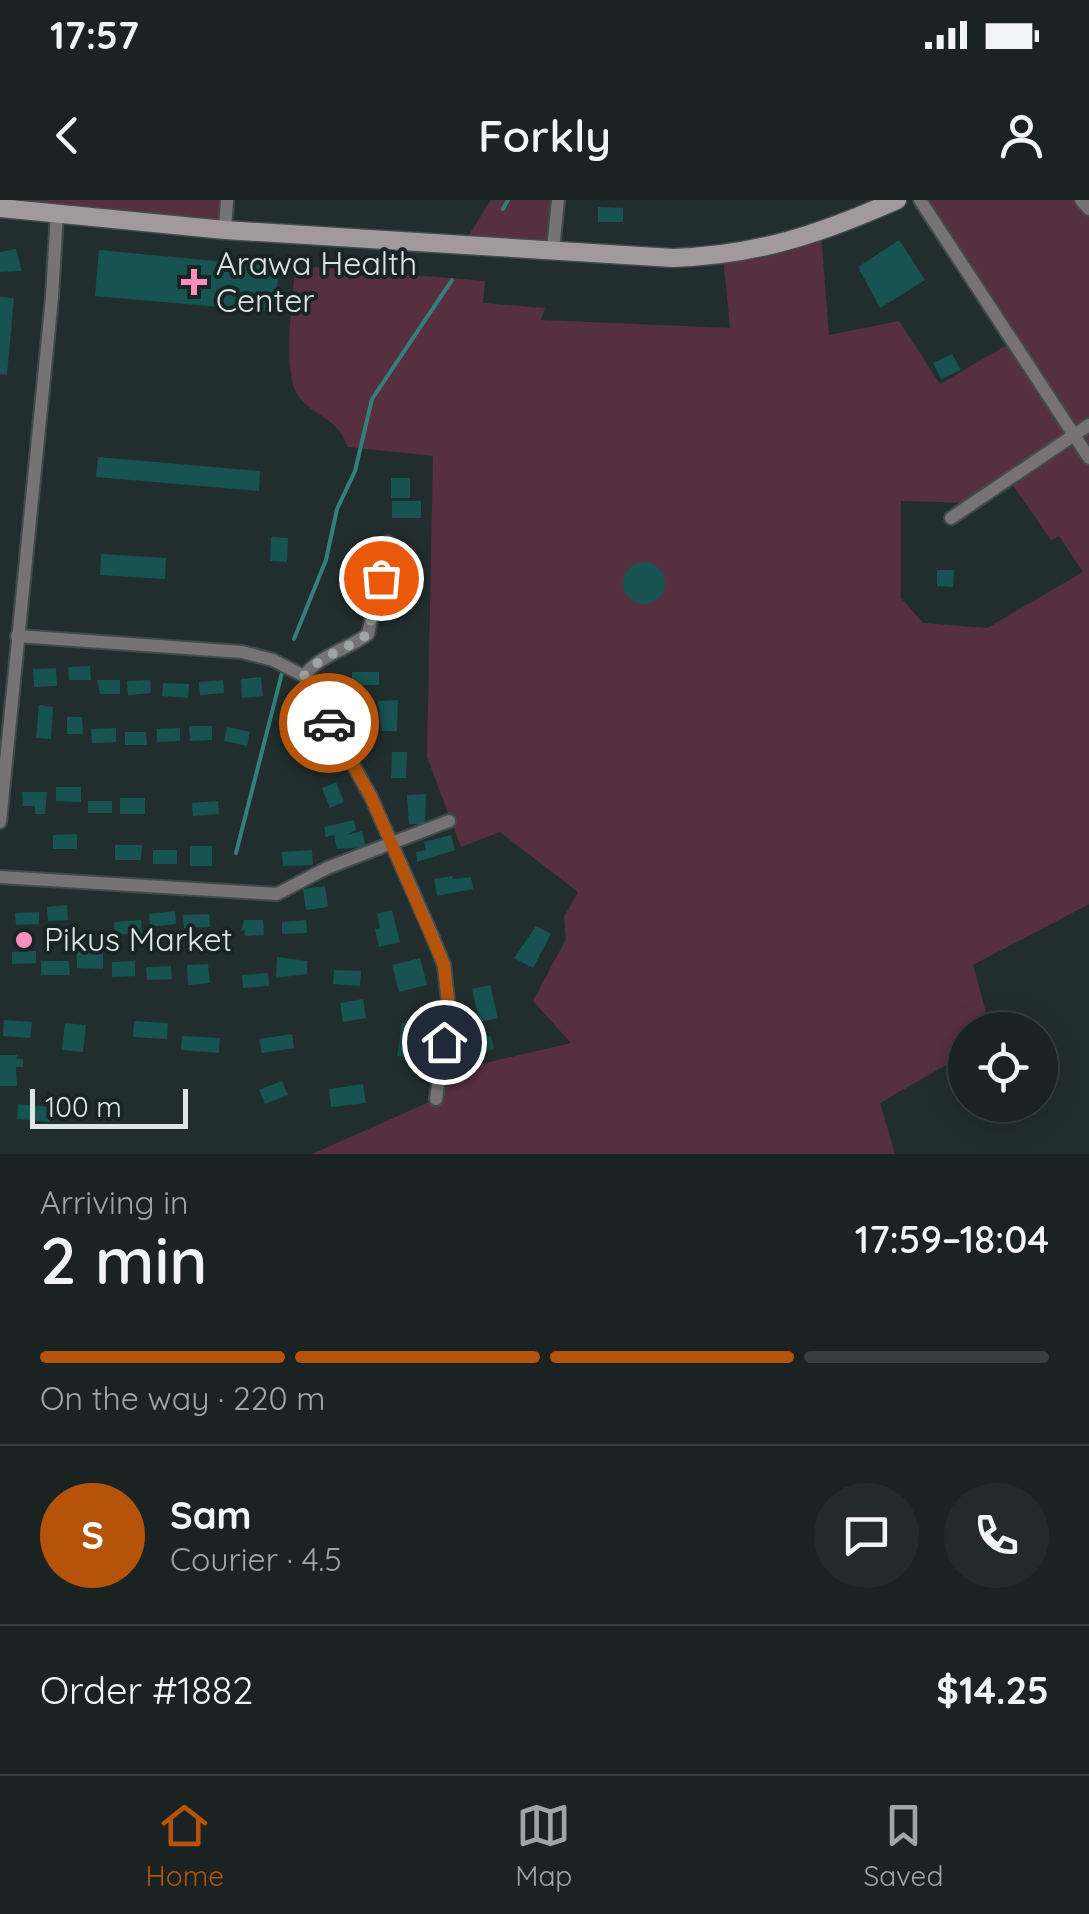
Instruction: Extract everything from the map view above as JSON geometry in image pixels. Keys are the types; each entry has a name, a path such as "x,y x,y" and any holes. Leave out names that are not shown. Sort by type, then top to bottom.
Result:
{"street":[{"path":"224,230 227,200"},
{"path":"552,250 558,200"},
{"path":"0,208 224,230 673,258 723,256 821,234 896,200"},
{"path":"920,200 1089,458"},
{"path":"1081,200 1089,210"},
{"path":"0,822 57,213"},
{"path":"951,518 1089,425"},
{"path":"304,676 326,656 352,646 368,634 388,542"},
{"path":"17,636 242,652 273,660 304,676 371,797 444,965 449,1010 436,1099"},
{"path":"0,877 277,894 388,843 449,822"}],"shaded area":[{"path":"0,200 227,200 225,230"},
{"path":"491,200 558,200 553,250 462,246"},
{"path":"920,200 1089,200 1089,904 973,965 986,1012 948,1012 948,1064 880,1103 895,1154 312,1154 436,1099 439,1074 571,1043 533,1001 566,939 564,917 578,892 500,832 461,847 427,757 433,456 348,447 338,430 299,397 290,372 289,354 295,269 318,267 485,281 483,303 545,308 541,320 730,328 723,256 821,234 829,335 899,321 940,384 1012,342","holes":["1010,481 1051,540 1059,536 1083,572 987,628 923,623 901,598 901,501 972,503"]}],"building":[{"path":"598,207 623,208 623,222 598,222"},
{"path":"899,240 925,280 880,308 858,267"},
{"path":"16,249 22,271 0,272 0,252"},
{"path":"99,250 279,267 275,312 95,296"},
{"path":"0,297 14,298 7,375 0,374"},
{"path":"952,354 961,370 941,379 933,363"},
{"path":"98,457 260,471 259,491 96,477"},
{"path":"391,478 410,478 410,498 391,498"},
{"path":"392,501 421,501 421,518 392,518"},
{"path":"271,537 288,538 287,562 270,561"},
{"path":"101,554 166,558 165,579 100,575"},
{"path":"644,562 659,568 665,583 659,598 644,604 629,598 623,583 629,568"},
{"path":"937,570 954,570 953,587 937,586"},
{"path":"90,666 91,680 69,680 68,667"},
{"path":"56,668 57,686 34,687 33,669"},
{"path":"352,672 379,672 379,685 352,685"},
{"path":"261,677 263,696 242,698 241,679"},
{"path":"97,680 120,680 120,694 100,694"},
{"path":"150,680 151,693 128,695 127,681"},
{"path":"223,680 224,693 200,695 199,682"},
{"path":"163,683 189,684 188,698 162,696"},
{"path":"398,700 397,731 382,731 378,701"},
{"path":"39,705 53,707 51,739 36,738"},
{"path":"67,717 82,717 83,734 67,734"},
{"path":"313,718 314,732 286,733 286,719"},
{"path":"189,726 212,726 212,740 190,741"},
{"path":"227,727 250,732 247,746 224,741"},
{"path":"116,728 116,742 92,743 91,729"},
{"path":"180,728 180,741 157,742 157,729"},
{"path":"125,732 146,732 147,745 125,745"},
{"path":"323,745 323,765 302,766 302,746"},
{"path":"392,752 407,752 406,778 391,778"},
{"path":"336,782 344,802 330,808 322,788"},
{"path":"56,787 81,787 81,802 56,801"},
{"path":"22,792 47,792 45,814 35,814 35,806 23,806"},
{"path":"426,794 425,824 409,824 407,795"},
{"path":"120,798 145,798 145,814 120,814"},
{"path":"88,801 112,801 112,813 88,813"},
{"path":"218,801 219,814 193,816 192,803"},
{"path":"354,820 356,830 347,835 362,831 366,847 337,849 334,835 326,837 324,827"},
{"path":"77,834 77,849 53,849 53,835"},
{"path":"451,835 455,850 417,862 416,852 426,850 424,842"},
{"path":"115,845 142,845 141,860 115,860"},
{"path":"190,846 212,846 212,866 190,866"},
{"path":"153,850 177,850 177,864 153,864"},
{"path":"312,850 313,865 283,866 282,852"},
{"path":"471,877 473,889 437,896 434,879"},
{"path":"325,886 328,907 306,910 303,889"},
{"path":"67,905 68,920 48,921 47,907"},
{"path":"392,910 400,942 379,947 377,914"},
{"path":"175,911 176,924 150,927 149,914"},
{"path":"39,912 39,924 16,925 15,913"},
{"path":"209,914 210,927 184,928 183,915"},
{"path":"141,920 142,933 115,935 114,922"},
{"path":"244,920 263,920 264,935 245,936 245,930 241,931"},
{"path":"306,920 307,933 282,934 282,922"},
{"path":"536,926 551,934 533,968 514,958"},
{"path":"36,951 36,963 12,964 12,952"},
{"path":"77,952 103,953 103,969 77,968"},
{"path":"277,957 307,961 307,974 276,978"},
{"path":"420,958 427,985 399,992 392,965"},
{"path":"41,961 69,961 70,975 41,975"},
{"path":"135,961 135,976 112,977 112,962"},
{"path":"208,964 210,983 188,985 187,965"},
{"path":"171,966 172,979 147,980 146,967"},
{"path":"334,970 361,971 360,986 333,984"},
{"path":"268,973 269,986 243,988 242,975"},
{"path":"490,985 498,1018 480,1022 472,989"},
{"path":"363,999 366,1018 343,1022 340,1003"},
{"path":"4,1020 32,1022 30,1038 3,1036"},
{"path":"134,1021 168,1023 167,1039 133,1037"},
{"path":"65,1023 86,1025 83,1052 62,1050"},
{"path":"402,1023 421,1026 416,1059 397,1056"},
{"path":"292,1034 294,1048 262,1053 259,1039"},
{"path":"182,1036 220,1038 219,1053 181,1050"},
{"path":"491,1036 494,1049 468,1056 464,1042"},
{"path":"0,1055 23,1059 23,1067 16,1067 17,1086 0,1086"},
{"path":"282,1081 288,1095 265,1104 259,1090"},
{"path":"363,1084 366,1103 331,1107 329,1089"},
{"path":"18,1104 51,1107 50,1122 17,1119"}],"waterway":[{"path":"503,209 508,200"},
{"path":"294,639 326,560 337,509 355,471 372,399 452,280"},
{"path":"236,853 282,673"}],"way so far":[{"path":"329,723 304,676 313,664 368,634 381,578"}],"place":[{"name":"Arawa Health Center","path":"194,282"},
{"name":"Pikus Market","path":"24,940"}],"route":[{"path":"329,723 371,797 444,965 449,1010 444,1042"}]}
